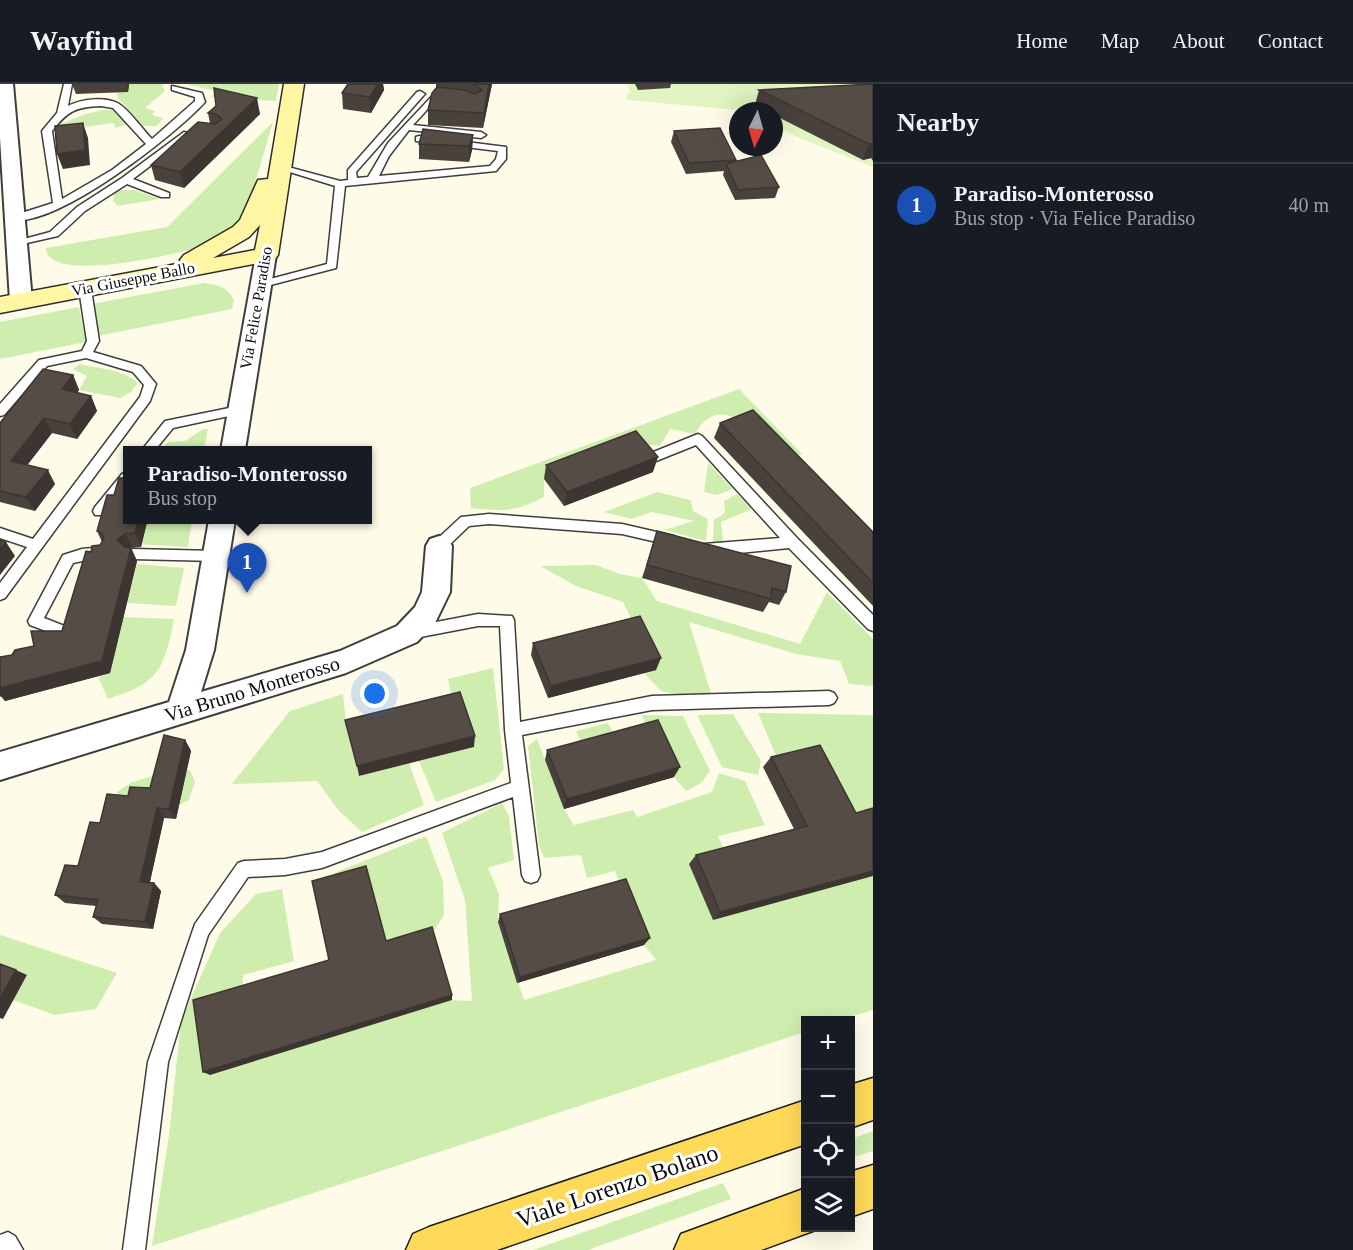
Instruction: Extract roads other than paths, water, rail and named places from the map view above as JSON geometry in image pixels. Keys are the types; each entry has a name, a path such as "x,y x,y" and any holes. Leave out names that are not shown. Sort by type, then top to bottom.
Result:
{"main road":[{"name":"Via Felice Paradiso","path":"266,255 294,84"},
{"name":"Via Felice Paradiso","path":"172,271 241,232 250,222 262,190 279,166"},
{"name":"Via Giuseppe Ballo","path":"10,303 266,255"},
{"path":"855,1105 873,1100"},
{"name":"Viale Lorenzo Bolano","path":"429,1250 801,1124"},
{"path":"855,1193 873,1187"},
{"path":"697,1250 801,1213"}],"street":[{"path":"5,84 18,242 10,303"},
{"name":"Via Felice Paradiso","path":"234,446 259,285 266,255"},
{"path":"181,711 200,651 221,524"},
{"name":"Via Bruno Monterosso","path":"0,766 346,662 407,634 425,615 436,592 439,546"}],"lane":[{"path":"62,113 68,84"},
{"path":"16,218 40,213 81,192 152,145 200,102 199,94 175,88"},
{"path":"353,182 351,172 420,94"},
{"path":"373,178 377,167 434,97 456,99"},
{"path":"58,204 48,131 62,113 80,104 101,102 116,106 152,145"},
{"path":"408,128 481,135"},
{"path":"18,242 54,234 81,209 126,180 191,131 200,132"},
{"path":"279,166 340,184 373,178 448,175 493,169 501,159 503,148 419,140"},
{"path":"126,180 165,195"},
{"path":"259,285 332,266 340,184"},
{"path":"85,289 93,341 86,354"},
{"path":"0,412 44,363 86,354 137,369 150,384 146,398 0,594"},
{"path":"151,446 169,424 239,410"},
{"path":"656,456 698,439 792,542 873,625"},
{"path":"100,511 123,482"},
{"path":"439,546 466,521 489,519 622,530 720,550 792,542"},
{"path":"0,533 36,545"},
{"path":"62,631 35,621 68,559 82,554 102,552"},
{"path":"133,554 216,555"},
{"path":"407,634 478,620 507,620 513,730 531,875"},
{"path":"513,730 652,703 829,698"},
{"path":"134,1250 158,1062 201,930 244,869 285,867 322,860 520,787"},
{"path":"0,1246 8,1244 12,1250"}],"place":[{"name":"Paradiso-Monterosso","path":"247,593"}]}
